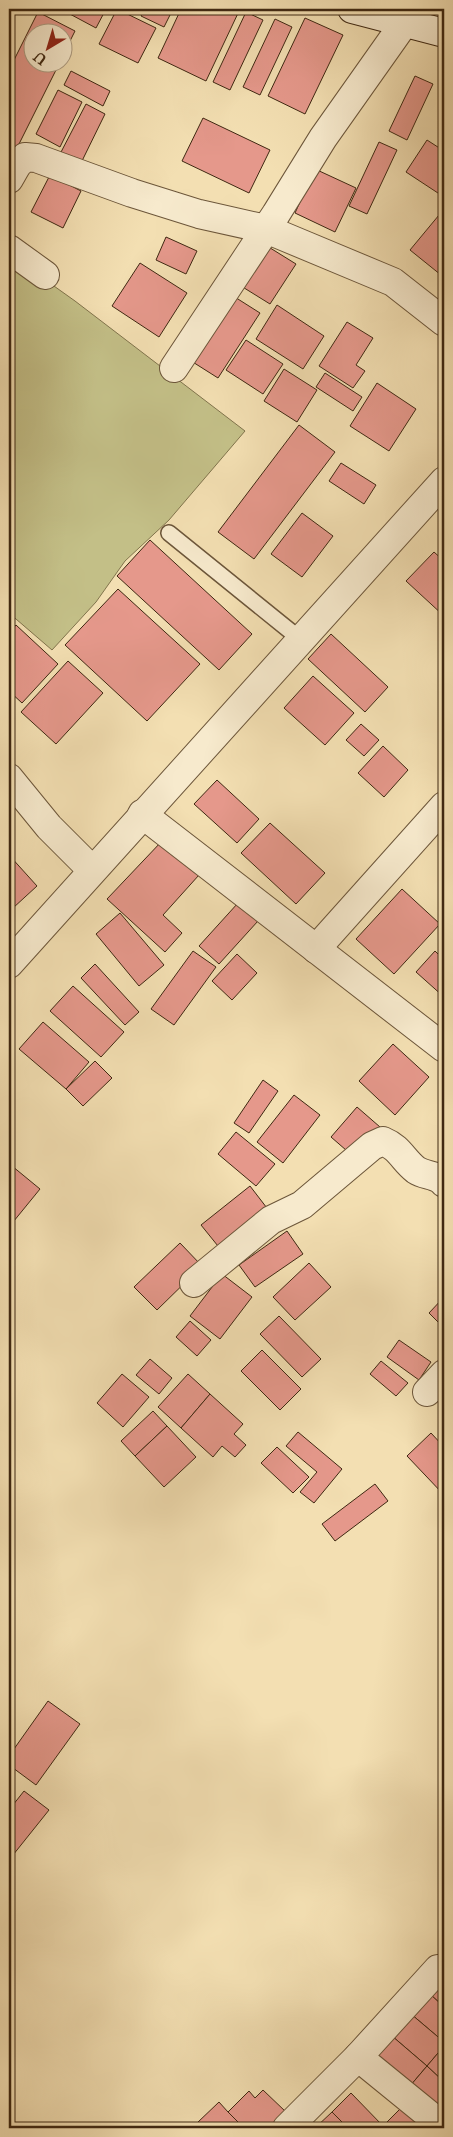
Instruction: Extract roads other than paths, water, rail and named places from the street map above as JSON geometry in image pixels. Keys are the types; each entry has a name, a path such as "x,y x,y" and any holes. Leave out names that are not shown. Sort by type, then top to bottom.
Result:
{"street":[{"path":"352,9 444,33"},
{"path":"174,368 266,229 323,138 405,22"},
{"path":"9,180 17,164 25,157 36,158 132,194 199,214 266,229 393,282 444,322"},
{"path":"9,248 45,275"},
{"path":"9,964 142,814 444,481"},
{"path":"9,778 49,827 92,870"},
{"path":"316,949 444,806"},
{"path":"142,814 444,1048"},
{"path":"194,1283 271,1220 302,1205 372,1146 383,1141 394,1146 416,1170 443,1177"},
{"path":"286,2128 358,2057 438,1969"},
{"path":"358,2057 444,2127"}],"lane":[{"path":"169,533 300,639"}]}
